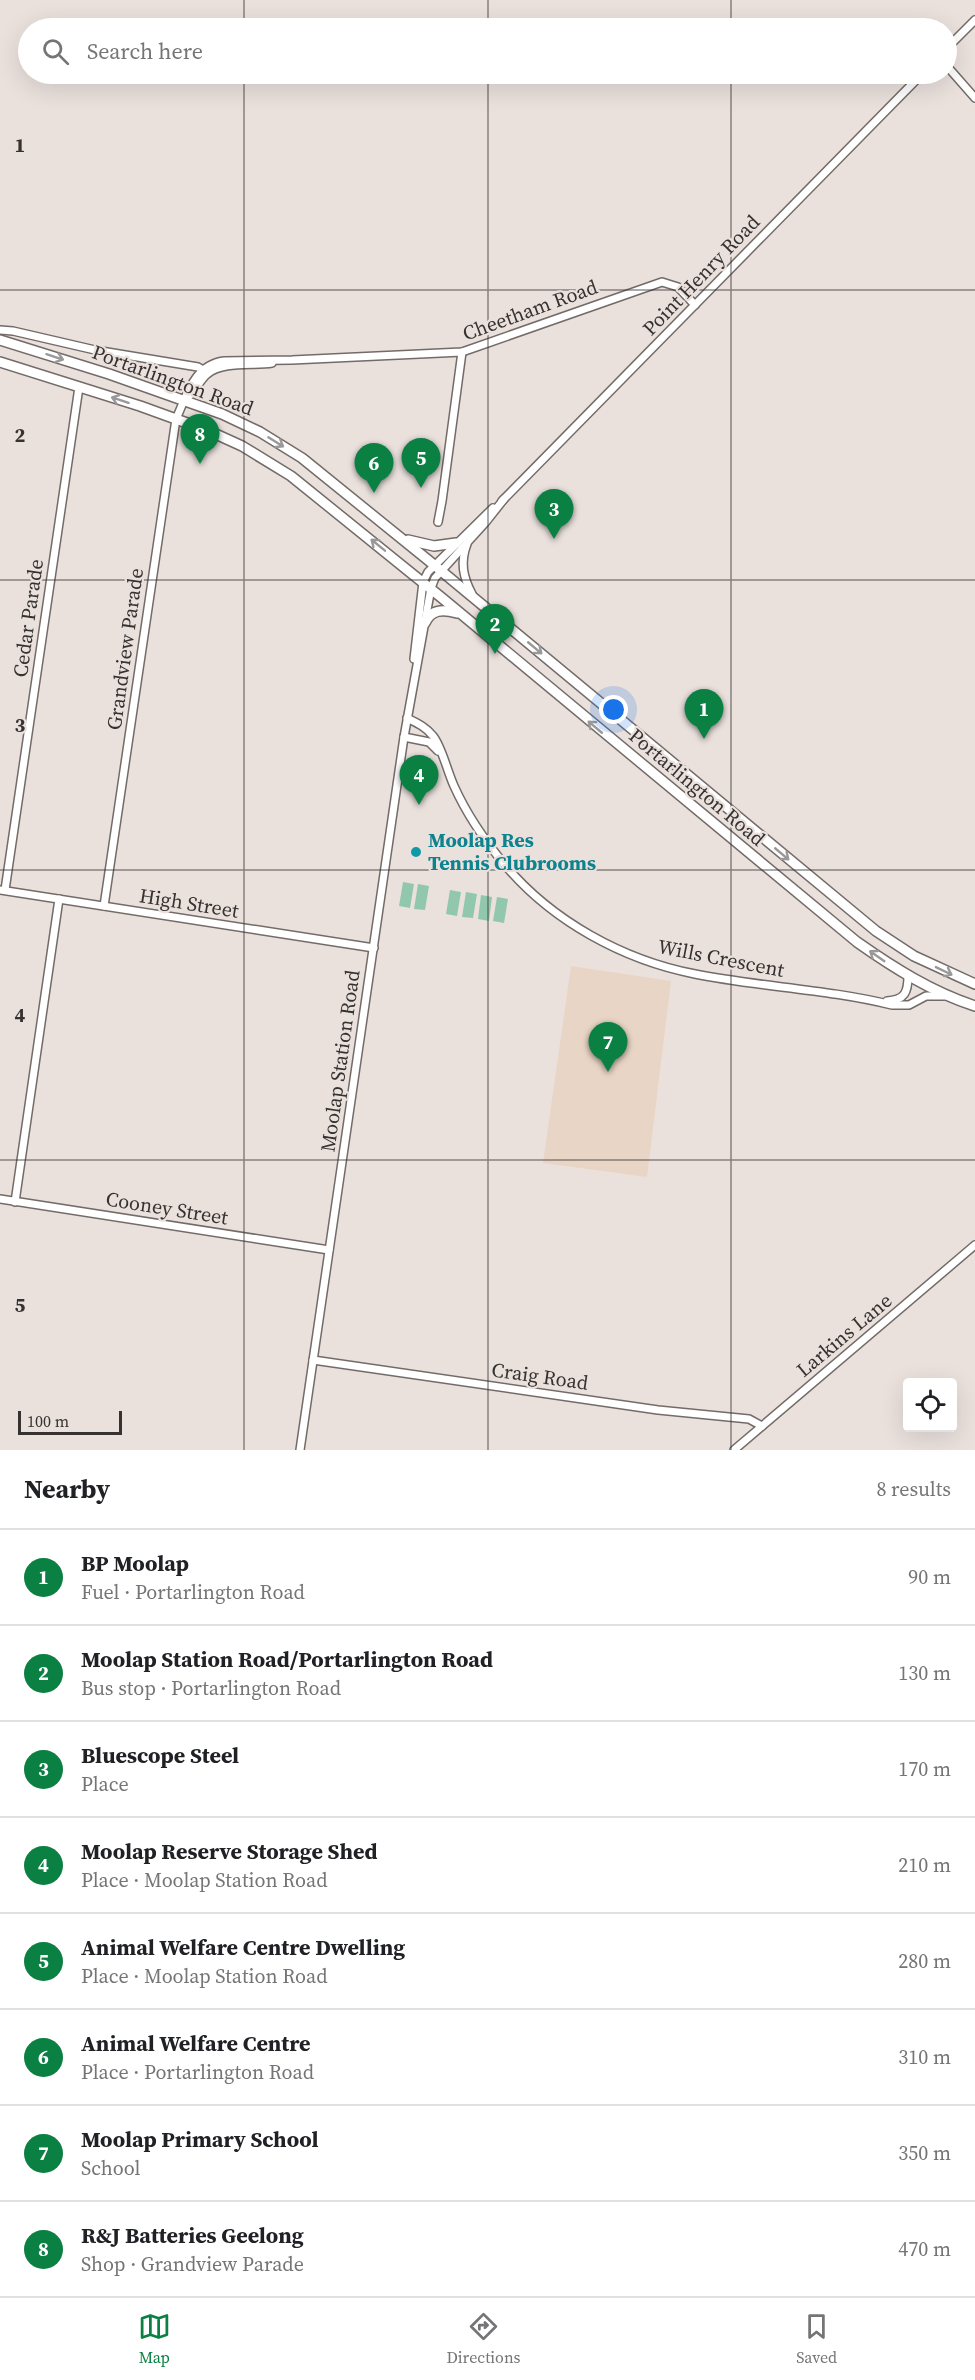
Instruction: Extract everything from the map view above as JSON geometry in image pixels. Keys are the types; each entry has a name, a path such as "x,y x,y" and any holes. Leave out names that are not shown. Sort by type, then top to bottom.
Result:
{"main road":[{"name":"Portarlington Road","path":"0,340 185,400 260,432 294,453 398,535 869,925 914,956 975,984"},
{"name":"Portarlington Road","path":"0,362 176,418 242,446 291,476 427,585 857,942 908,976 946,996 975,1006"},
{"path":"398,535 422,545 445,546 456,543"},
{"path":"425,623 429,615 439,610 462,615"}],"street":[{"path":"957,38 975,20"},
{"path":"957,78 975,98"},
{"name":"Point Henry Road","path":"438,568 468,542 504,499 912,84"},
{"name":"Cheetham Road","path":"206,371 292,360 462,352 654,284 670,284 678,287 694,305"},
{"path":"0,330 13,330 95,350 206,371 195,393 185,400"},
{"path":"438,522 462,352"},
{"name":"Cedar Parade","path":"2,890 79,387"},
{"name":"Grandview Parade","path":"104,906 176,418 185,400"},
{"name":"Point Henry Road","path":"427,585 456,543 480,518 504,499"},
{"path":"468,542 463,556 463,572 474,598"},
{"name":"Moolap Station Road","path":"414,677 425,623 427,585"},
{"name":"Moolap Station Road","path":"300,1450 427,585"},
{"name":"Wills Crescent","path":"407,718 423,725 432,734 459,797 471,818 507,867 532,893 553,910 590,934 644,960 695,974 901,1005 909,1005 926,996 946,996"},
{"path":"404,737 429,742 440,753"},
{"name":"High Street","path":"2,890 374,948"},
{"path":"15,1202 59,899"},
{"name":"Wills Crescent","path":"875,1001 902,998 908,988 908,976"},
{"path":"0,1208 1,1199"},
{"name":"Cooney Street","path":"1,1199 329,1250"},
{"name":"Larkins Lane","path":"734,1450 975,1245"},
{"name":"Craig Road","path":"313,1360 658,1410 749,1419 762,1426"}],"shaded area":[{"path":"571,966 671,981 647,1177 543,1163"}],"green space":[{"path":"403,882 414,884 410,908 399,906"},
{"path":"418,884 429,886 425,910 414,909"},
{"path":"450,890 461,892 457,916 446,914"},
{"path":"466,892 477,894 473,918 462,917"},
{"path":"481,895 492,897 489,921 478,919"},
{"path":"497,897 508,899 504,923 493,921"}],"place":[{"name":"R&J Batteries Geelong","path":"200,464"},
{"name":"Animal Welfare Centre Dwelling","path":"421,488"},
{"name":"Animal Welfare Centre","path":"374,493"},
{"name":"Bluescope Steel","path":"554,539"},
{"name":"Moolap Station Road/Portarlington Road","path":"495,654"},
{"name":"BP Moolap","path":"704,739"},
{"name":"Moolap Reserve Storage Shed","path":"419,805"},
{"name":"Moolap Res Tennis Clubrooms","path":"416,852"},
{"name":"Moolap Primary School","path":"608,1072"}]}
